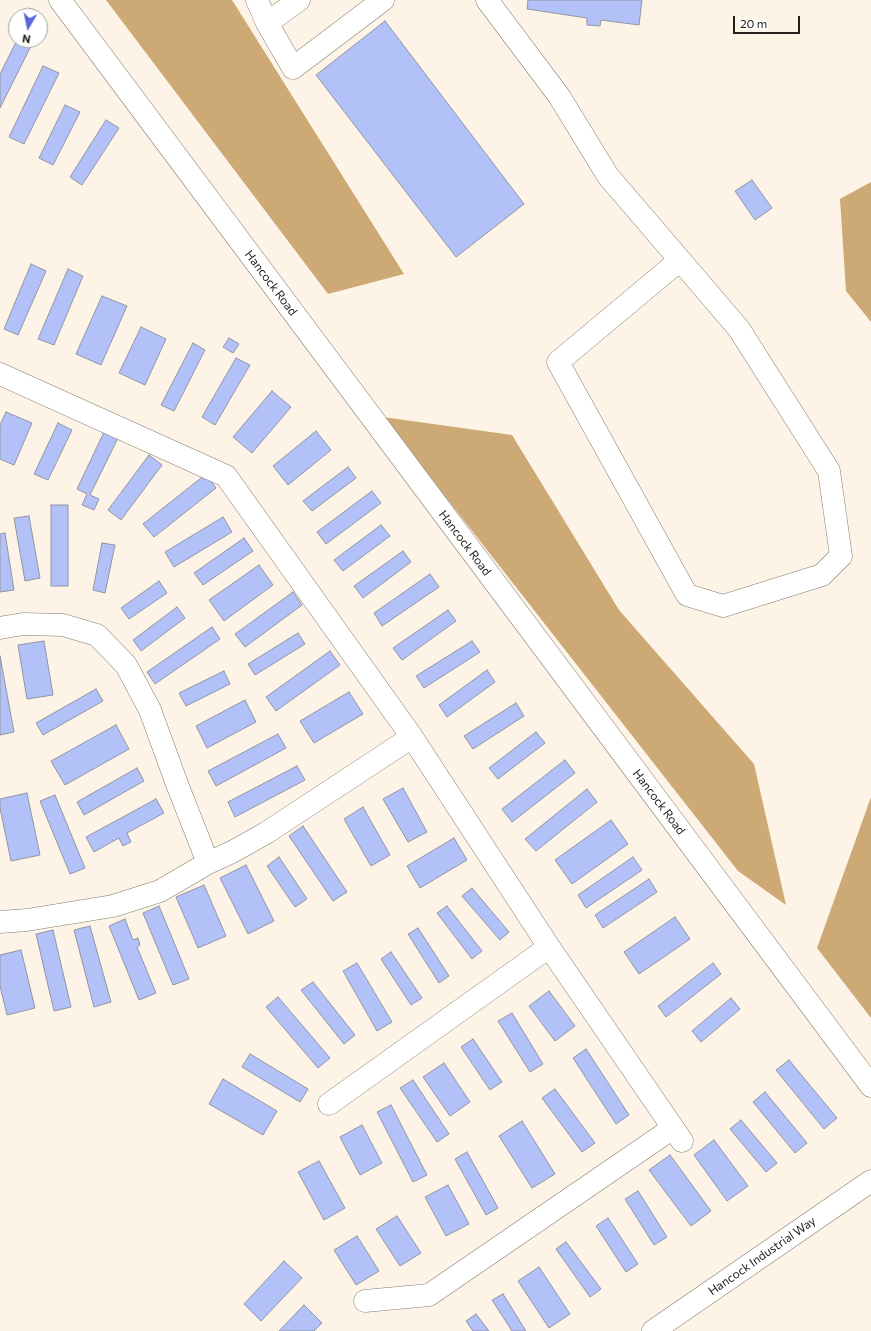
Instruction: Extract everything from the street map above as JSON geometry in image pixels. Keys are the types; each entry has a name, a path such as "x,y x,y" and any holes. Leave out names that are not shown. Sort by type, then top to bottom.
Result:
{"street":[{"name":"Hancock Road","path":"60,0 871,1086"},
{"path":"257,0 267,24 292,68 383,0"},
{"path":"267,24 299,0"},
{"path":"487,0 558,96 608,176 680,260 739,329 829,471 841,556 822,575 723,606 687,595 558,362 680,260"},
{"path":"0,374 226,476 412,737 549,947 677,1134 429,1295 365,1301"},
{"path":"0,628 23,624 63,625 97,635 126,665 150,710 208,863"},
{"path":"0,922 27,920 113,906 160,891 208,863 232,852 266,833 412,737"},
{"path":"329,1104 549,947"},
{"name":"Hancock Industrial Way","path":"653,1331 871,1181"}],"shaded area":[{"path":"106,0 232,0 404,274 328,294"},
{"path":"871,182 871,322 846,291 840,199"},
{"path":"383,417 512,435 619,610 754,764 786,905 738,871"},
{"path":"871,797 871,1018 817,948"}],"building":[{"path":"528,0 642,0 639,25 601,20 600,26 587,25 587,18 527,9"},
{"path":"385,21 524,204 456,257 316,75"},
{"path":"13,48 30,48 0,108 0,74"},
{"path":"43,66 59,73 24,144 9,137"},
{"path":"65,105 80,112 53,165 39,158"},
{"path":"106,120 119,128 82,185 70,177"},
{"path":"752,180 772,208 755,220 735,191"},
{"path":"31,264 46,271 18,335 4,329"},
{"path":"68,269 83,276 54,345 38,339"},
{"path":"102,296 127,306 101,365 76,354"},
{"path":"141,327 166,339 145,385 119,373"},
{"path":"229,338 239,344 233,353 223,347"},
{"path":"193,343 205,350 174,411 161,405"},
{"path":"236,358 250,365 215,425 202,417"},
{"path":"272,391 291,407 252,453 233,437"},
{"path":"6,412 32,423 14,465 0,459 0,425"},
{"path":"58,423 72,430 48,480 34,474"},
{"path":"105,430 119,436 90,495 99,499 94,510 82,505 87,494 77,489"},
{"path":"316,431 331,450 288,485 273,466"},
{"path":"149,455 162,465 121,520 108,510"},
{"path":"348,467 356,478 312,511 303,501"},
{"path":"206,474 216,488 154,537 143,524"},
{"path":"372,491 381,503 326,544 317,532"},
{"path":"51,505 68,505 68,586 51,586"},
{"path":"29,516 40,578 25,581 14,518"},
{"path":"223,517 232,532 174,567 165,552"},
{"path":"381,525 390,536 343,571 334,560"},
{"path":"5,533 14,590 0,592 0,534"},
{"path":"244,538 253,551 203,585 194,573"},
{"path":"102,543 115,545 105,593 93,590"},
{"path":"403,551 411,562 363,598 354,586"},
{"path":"259,565 273,585 224,621 209,600"},
{"path":"430,574 439,587 382,626 374,613"},
{"path":"159,581 167,593 129,619 121,608"},
{"path":"293,592 302,605 245,647 235,634"},
{"path":"177,607 185,618 141,651 133,640"},
{"path":"448,610 456,621 402,660 393,648"},
{"path":"212,627 220,639 155,684 147,672"},
{"path":"298,633 305,644 255,675 248,664"},
{"path":"44,641 53,695 27,699 18,645"},
{"path":"472,641 480,652 424,688 416,676"},
{"path":"330,651 340,665 276,711 266,697"},
{"path":"0,656 14,732 0,735"},
{"path":"487,670 495,682 447,717 439,705"},
{"path":"224,671 230,684 186,706 179,693"},
{"path":"96,689 103,701 43,735 36,723"},
{"path":"349,692 363,714 314,743 300,721"},
{"path":"245,700 256,722 207,748 196,726"},
{"path":"516,703 524,716 473,749 464,736"},
{"path":"116,725 129,749 65,785 51,761"},
{"path":"536,732 545,743 498,779 489,768"},
{"path":"278,734 286,748 216,786 208,771"},
{"path":"565,760 575,773 512,822 502,809"},
{"path":"297,766 305,780 235,817 228,802"},
{"path":"137,768 144,781 84,815 77,802"},
{"path":"403,788 427,832 408,842 383,799"},
{"path":"587,789 597,802 536,851 525,839"},
{"path":"27,793 40,855 11,861 0,808 0,799"},
{"path":"55,795 85,868 70,874 40,801"},
{"path":"156,799 164,813 127,833 131,842 123,846 119,838 94,852 86,837"},
{"path":"363,807 390,855 371,866 344,819"},
{"path":"611,820 628,844 572,884 555,860"},
{"path":"303,826 347,892 333,901 289,836"},
{"path":"454,838 467,860 420,888 407,866"},
{"path":"279,857 307,899 295,907 267,866"},
{"path":"633,857 642,870 586,908 578,895"},
{"path":"246,865 274,921 248,934 220,878"},
{"path":"649,879 657,892 603,928 595,915"},
{"path":"204,885 226,936 198,948 176,897"},
{"path":"472,888 509,932 500,940 462,896"},
{"path":"159,906 189,979 173,985 143,913"},
{"path":"447,906 482,951 472,959 437,913"},
{"path":"675,917 690,939 639,974 624,952"},
{"path":"125,919 133,940 138,938 140,945 137,947 156,993 139,1000 109,926"},
{"path":"90,926 111,1002 94,1007 74,930"},
{"path":"418,928 449,976 439,983 408,934"},
{"path":"53,930 71,1007 54,1011 36,934"},
{"path":"21,950 35,1008 7,1015 0,986 0,955"},
{"path":"391,952 422,998 411,1005 381,959"},
{"path":"357,963 392,1022 377,1031 343,971"},
{"path":"713,963 721,974 666,1017 658,1006"},
{"path":"313,982 355,1035 344,1044 301,990"},
{"path":"549,991 575,1026 555,1041 529,1006"},
{"path":"278,997 330,1058 318,1068 266,1007"},
{"path":"731,998 740,1009 701,1042 692,1031"},
{"path":"512,1013 543,1064 530,1072 498,1021"},
{"path":"473,1039 502,1082 490,1090 461,1047"},
{"path":"586,1049 629,1115 616,1124 573,1058"},
{"path":"250,1054 308,1089 300,1102 242,1067"},
{"path":"789,1060 837,1118 824,1129 776,1070"},
{"path":"444,1063 470,1102 450,1116 423,1077"},
{"path":"223,1079 277,1111 263,1135 209,1104"},
{"path":"413,1080 449,1134 437,1142 400,1088"},
{"path":"555,1089 595,1143 582,1152 542,1098"},
{"path":"765,1092 807,1143 795,1153 753,1102"},
{"path":"391,1105 427,1175 413,1182 377,1112"},
{"path":"741,1120 777,1163 766,1172 730,1129"},
{"path":"522,1121 555,1174 532,1188 499,1136"},
{"path":"362,1125 382,1163 360,1175 340,1137"},
{"path":"714,1140 748,1186 727,1201 694,1155"},
{"path":"467,1152 498,1208 486,1215 455,1159"},
{"path":"670,1155 711,1211 691,1226 649,1170"},
{"path":"319,1161 345,1208 324,1220 298,1172"},
{"path":"448,1185 469,1224 446,1236 425,1197"},
{"path":"638,1191 667,1237 654,1245 625,1199"},
{"path":"397,1216 421,1253 400,1266 376,1229"},
{"path":"608,1218 638,1264 626,1272 596,1226"},
{"path":"357,1236 379,1271 356,1285 334,1250"},
{"path":"566,1242 601,1289 590,1297 556,1249"},
{"path":"284,1261 302,1278 261,1321 244,1304"},
{"path":"539,1267 570,1314 549,1328 518,1281"},
{"path":"503,1294 526,1331 512,1331 492,1300"},
{"path":"304,1305 322,1323 314,1331 279,1331"},
{"path":"476,1314 489,1331 473,1331 466,1321"}]}
